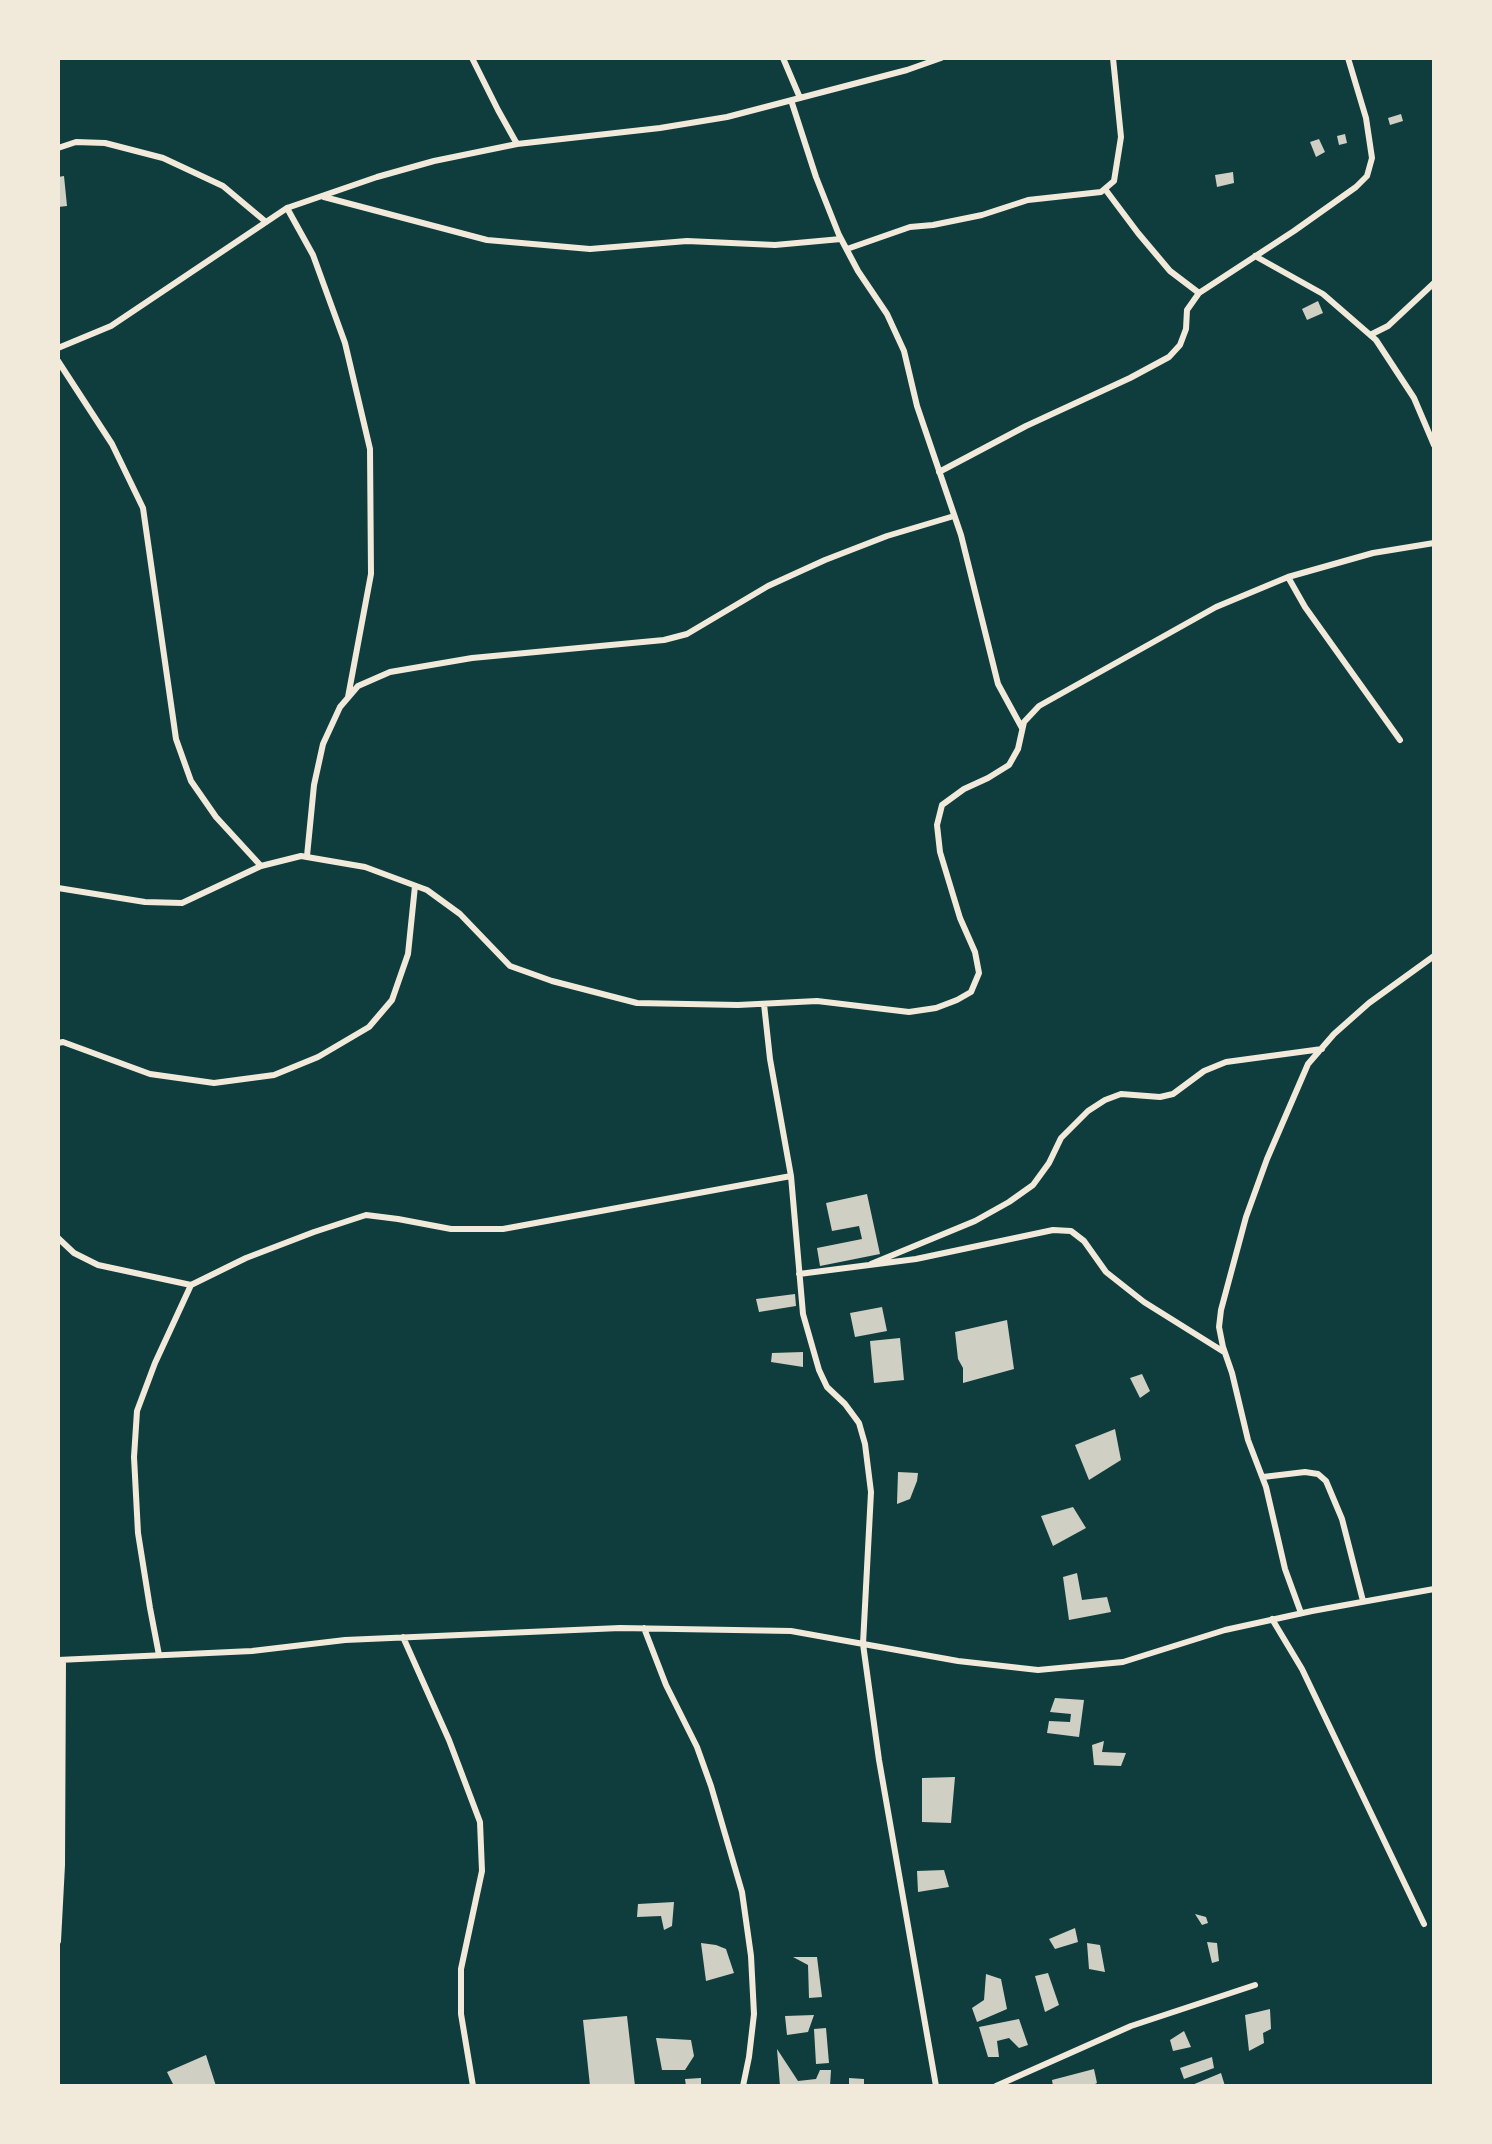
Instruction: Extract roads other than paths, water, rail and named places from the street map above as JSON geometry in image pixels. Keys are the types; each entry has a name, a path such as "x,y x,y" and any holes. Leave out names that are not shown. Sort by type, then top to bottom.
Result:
{"street":[{"path":"472,58 517,144"},
{"path":"783,58 800,98"},
{"path":"847,249 910,227 933,225 982,215 1028,200 1101,192 1114,181 1121,137 1113,58"},
{"path":"939,472 1026,426 1130,378 1169,357 1180,345 1186,329 1187,310 1199,293 1294,231 1356,187 1367,176 1372,158 1366,118 1348,58"},
{"path":"58,348 111,326 287,208 322,196 434,161 517,144 660,128 727,117 907,70 940,59"},
{"path":"792,100 816,177 841,240 858,271 887,314 904,351 917,406 954,516 998,684 1023,728"},
{"path":"58,147 76,142 105,143 163,158 223,186 266,222"},
{"path":"1105,189 1170,271 1199,293"},
{"path":"322,196 487,240 590,249 687,242 775,246 841,240"},
{"path":"287,208 313,255 345,343 370,449 371,574 348,697"},
{"path":"1255,256 1323,294 1376,340 1414,398 1434,445"},
{"path":"1370,335 1388,326 1434,283"},
{"path":"58,361 112,444 143,508 176,739 191,781 216,817 261,866"},
{"path":"307,856 314,785 324,744 340,707 358,686 390,672 472,658 664,640 687,634 768,586 825,560 887,536 954,516"},
{"path":"58,888 145,902 182,903 261,866 307,856 365,867 427,890 460,914 510,966 552,981 637,1003 738,1005 817,1001 909,1012 936,1008 971,992 979,973 975,952 960,918 940,852 937,825 942,805 964,789 1009,765 1018,749 1024,722 1039,706 1216,607 1288,577 1373,553 1434,543"},
{"path":"1288,577 1305,607 1400,740"},
{"path":"58,1043 63,1042 150,1074 214,1083 274,1075 318,1057 369,1027 392,1000 408,954 415,886"},
{"path":"1302,1613 1285,1569 1263,1477 1248,1440 1219,1328 1221,1310 1246,1217 1267,1159 1308,1064 1334,1035 1369,1004 1434,956"},
{"path":"764,1004 770,1059 791,1176 803,1314 819,1370 827,1387 845,1404 859,1422 865,1444 871,1492 862,1644 879,1760 936,2085"},
{"path":"871,1264 975,1221 1025,1191 1033,1185 1049,1163 1060,1138 1088,1111 1105,1100 1121,1094 1160,1097 1173,1094 1204,1071 1226,1062 1322,1049"},
{"path":"58,1239 74,1253 98,1265 191,1285 246,1258 366,1215 451,1229 503,1229 791,1176"},
{"path":"799,1274 916,1259 1053,1230 1071,1231 1084,1241 1106,1272 1144,1302 1225,1353"},
{"path":"159,1655 138,1533 134,1457 136,1411 191,1285"},
{"path":"1263,1477 1305,1472 1318,1474 1326,1481 1342,1519 1363,1601"},
{"path":"58,1941 62,1865 61,1660 252,1651 345,1640 644,1628 790,1631 958,1661 1038,1670 1123,1662 1225,1630 1363,1601 1434,1589"},
{"path":"1272,1619 1302,1669 1424,1924"},
{"path":"644,1628 666,1685 698,1747 742,1892 751,1956 754,2013 749,2057 742,2085"},
{"path":"403,1637 450,1740 480,1822 482,1871 461,1969 461,2014 473,2085"},
{"path":"996,2085 1131,2026 1255,1985"}]}
